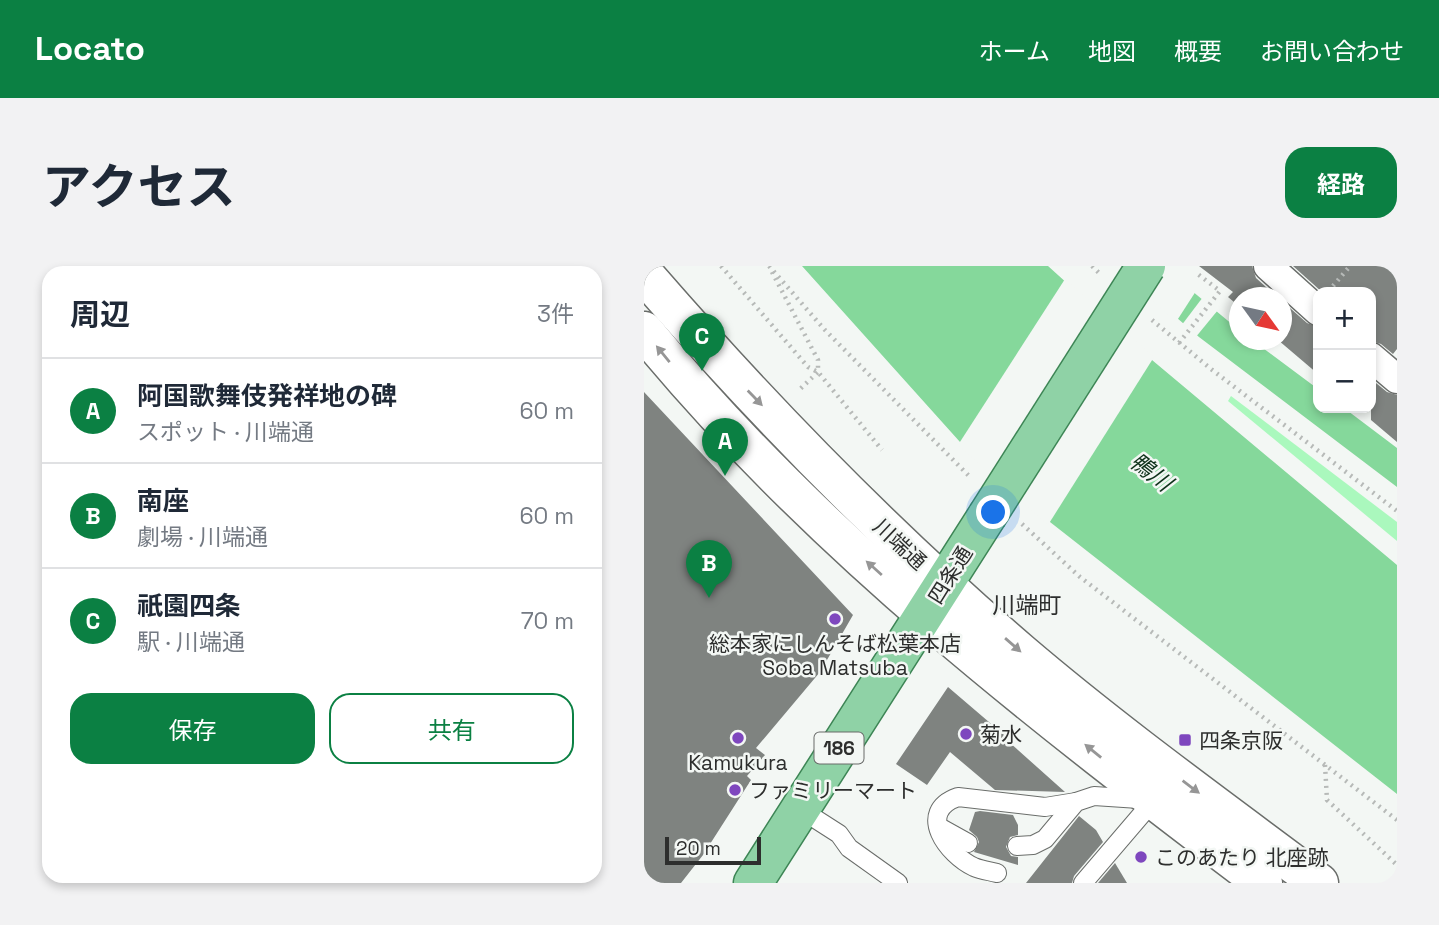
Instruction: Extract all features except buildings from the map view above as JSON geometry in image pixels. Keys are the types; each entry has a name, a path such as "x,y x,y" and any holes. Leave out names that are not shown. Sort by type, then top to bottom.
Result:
{"main road":[{"name":"四条通","path":"753,883 995,507 1146,266"}],"street":[{"path":"1268,266 1313,306"},
{"name":"川端通","path":"644,274 703,342 845,492 934,599 1154,800 1263,883"},
{"name":"川端通","path":"644,331 722,420 821,520 934,599 1034,663 1172,773 1319,883"},
{"path":"1376,361 1397,379"}],"lane":[{"path":"997,873 976,868 949,845 937,826 935,816 939,807 958,797 1045,807 1094,796 1154,800"},
{"path":"1083,883 1154,800"},
{"path":"1017,846 1033,845 1045,839 1076,802"},
{"path":"800,809 839,834 849,848 898,883"},
{"path":"937,826 968,843"}],"path":[{"path":"721,266 808,366 817,372 882,450"},
{"path":"769,266 818,360 817,372 798,391"},
{"path":"769,266 825,330 995,507 1080,577 1397,820"},
{"path":"1091,266 1111,283"},
{"path":"1332,287 1350,266"},
{"path":"1179,344 1220,291 1195,272"},
{"path":"1150,318 1179,344 1397,511"},
{"path":"1325,765 1328,800 1397,865"}],"shaded area":[{"path":"1231,396 1397,522 1397,541 1228,401"}],"water":[{"name":"鴨川","path":"802,266 1048,266 1152,360 1397,565 1397,794 1050,522 960,442"},
{"path":"1117,266 1162,266 1229,322 1229,350 1265,350 1313,385 1313,413 1351,413 1397,448 1397,487 1199,337"}],"pier":[{"path":"1114,266 1167,266 1196,291 1176,322"},
{"path":"1065,279 1154,357 1048,525 958,445"},
{"path":"1203,297 1218,310 1195,338 1181,326"}],"place":[{"name":"祇園四条","path":"702,371"},
{"name":"阿国歌舞伎発祥地の碑","path":"725,476"},
{"name":"南座","path":"709,598"},
{"name":"総本家にしんそば松葉本店 Soba Matsuba","path":"835,619"},
{"name":"菊水","path":"966,734"},
{"name":"Kamukura","path":"738,738"},
{"name":"四条京阪","path":"1185,740"},
{"name":"ファミリーマート","path":"735,790"},
{"name":"このあたり 北座跡","path":"1141,857"}],"district":[{"name":"川端町","path":"1027,605"}]}
